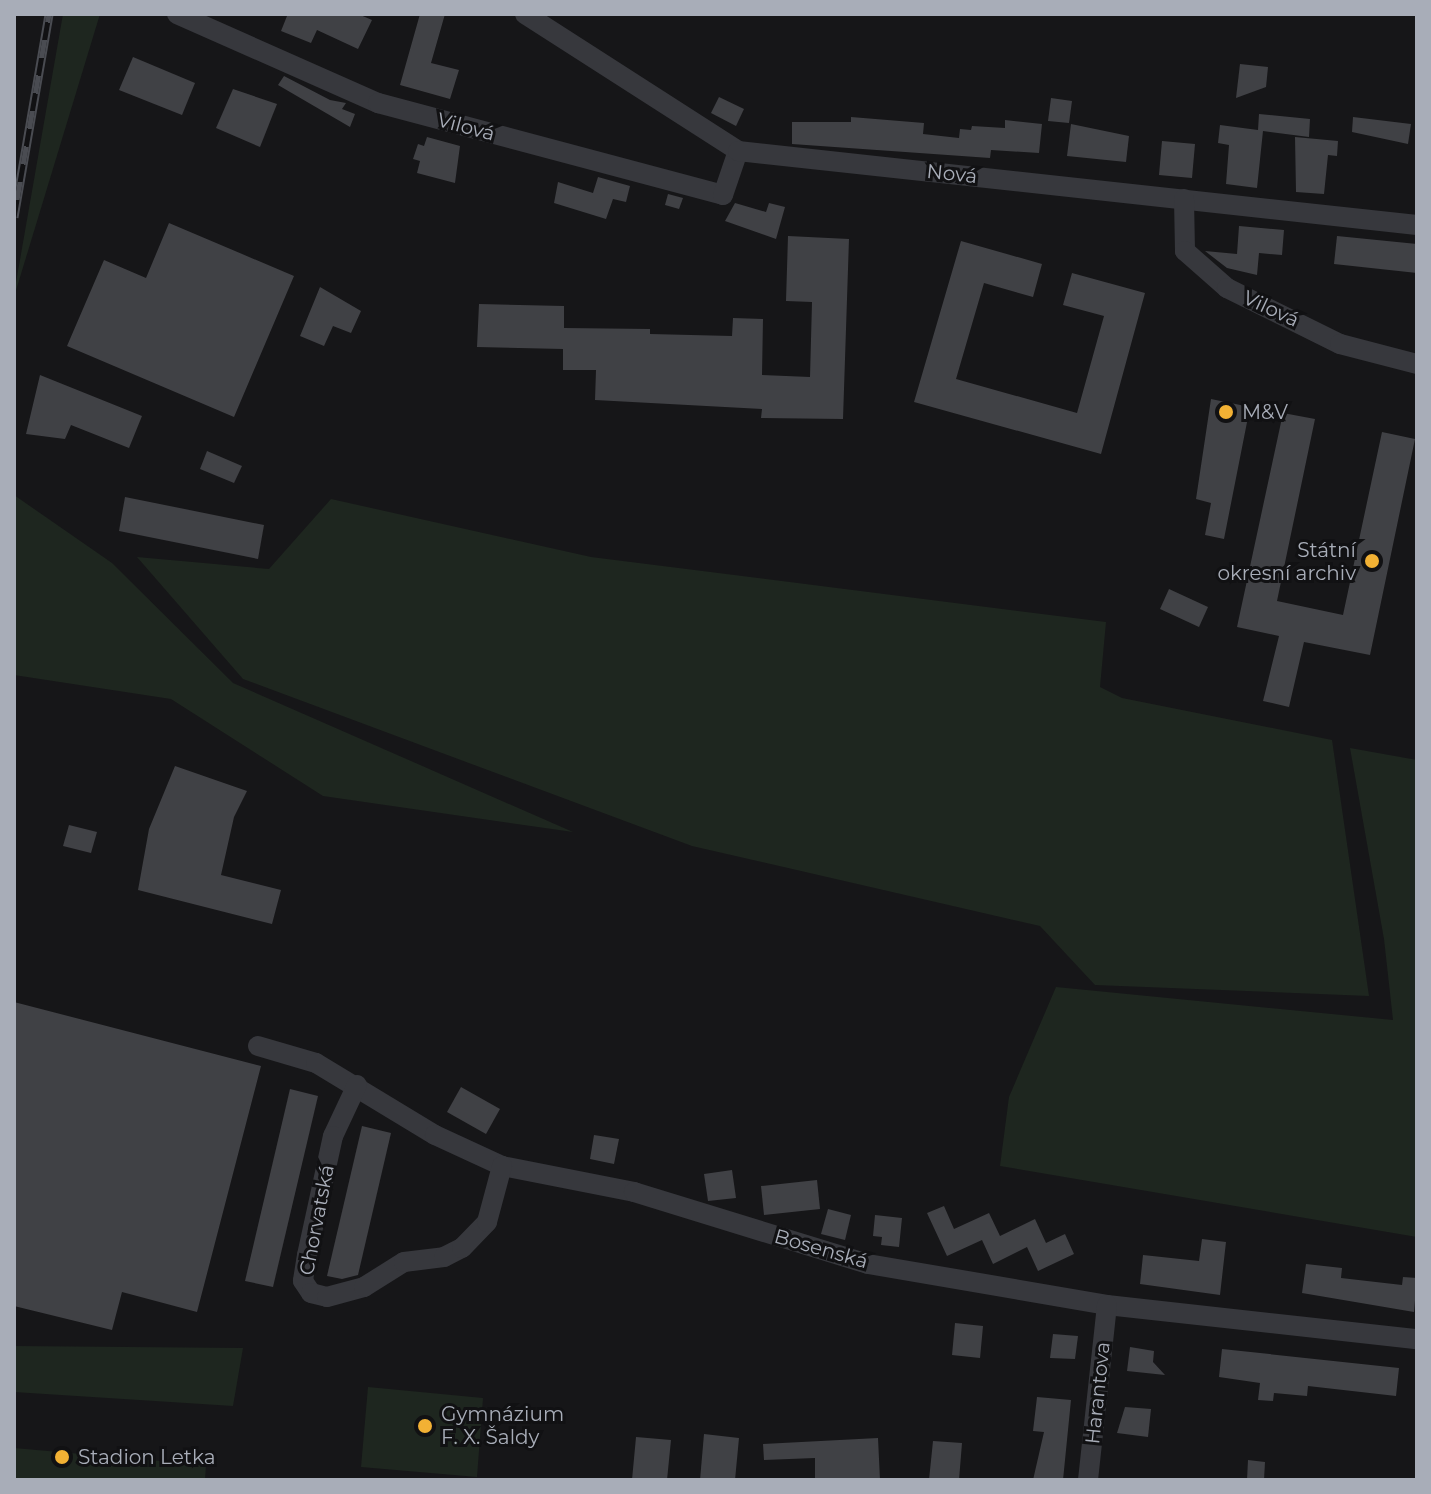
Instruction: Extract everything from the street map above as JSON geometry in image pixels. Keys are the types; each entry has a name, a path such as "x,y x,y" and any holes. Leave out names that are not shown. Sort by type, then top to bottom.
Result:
{"street":[{"name":"Vilová","path":"177,14 378,103 723,195 738,151"},
{"name":"Nová","path":"525,14 738,151 1417,225"},
{"name":"Vilová","path":"1184,199 1185,251 1227,288 1340,344 1417,364"},
{"name":"Bosenská","path":"258,1046 316,1063 357,1085 435,1135 502,1166 634,1192 868,1264 1107,1305 1417,1339"},
{"name":"Chorvatská","path":"357,1085 333,1136 303,1281 311,1293 327,1297 364,1287 404,1262 444,1257 462,1248 487,1222 502,1166"},
{"name":"Harantova","path":"1088,1480 1107,1305"}],"shaded area":[{"path":"63,14 100,14 14,297 14,294"},
{"path":"14,495 112,563 233,683 573,832 323,796 171,699 14,675"},
{"path":"331,499 591,557 1106,622 1100,687 1122,698 1332,740 1369,996 1095,985 1040,926 692,846 243,679 137,557 269,569"},
{"path":"1350,748 1417,760 1417,1237 1000,1166 1009,1097 1056,987 1393,1020 1384,939"},
{"path":"14,1346 243,1348 233,1406 14,1392"},
{"path":"368,1387 483,1398 477,1477 361,1467"},
{"name":"Stadion Letka","path":"14,1448 206,1465 205,1480 14,1480"}],"building":[{"path":"282,14 358,14 372,20 358,49 317,30 311,43 281,31 287,16"},
{"path":"420,14 445,14 431,63 459,70 450,99 400,85"},
{"path":"133,57 195,83 182,115 119,90"},
{"path":"1240,64 1268,67 1266,87 1236,98"},
{"path":"284,76 330,100 346,103 342,109 355,114 350,127 278,85"},
{"path":"233,89 277,104 260,147 216,128"},
{"path":"719,97 744,109 736,126 711,113"},
{"path":"1051,98 1072,101 1069,123 1048,121"},
{"path":"1259,114 1310,119 1309,137 1263,131 1257,188 1226,184 1229,145 1218,143 1220,125 1258,130"},
{"path":"851,117 924,123 923,134 959,138 960,129 971,130 972,126 1005,128 1005,120 1042,124 1039,153 991,150 990,158 792,144 792,122 851,122"},
{"path":"1353,117 1411,124 1408,144 1352,132"},
{"path":"1071,124 1129,136 1126,162 1067,156"},
{"path":"427,137 460,146 455,183 417,173 420,161 413,159 418,144 424,146"},
{"path":"1295,137 1338,141 1337,156 1328,155 1324,194 1296,192"},
{"path":"1162,141 1195,144 1192,178 1159,175"},
{"path":"598,177 630,186 626,202 613,199 606,219 554,203 558,182 593,193"},
{"path":"668,194 683,198 679,209 665,205"},
{"path":"735,203 766,212 769,203 785,207 776,239 725,221"},
{"path":"169,223 294,276 234,417 67,346 104,260 146,278"},
{"path":"1239,226 1284,230 1282,255 1259,253 1257,275 1227,268 1205,251 1237,254"},
{"path":"788,236 849,239 843,419 761,418 762,409 595,400 596,370 563,370 563,349 477,347 479,304 564,306 564,328 650,329 650,334 732,336 733,318 763,319 762,375 810,377 812,302 786,301"},
{"path":"1337,236 1417,244 1417,273 1334,264"},
{"path":"961,241 1042,264 1033,297 984,283 956,379 1077,413 1104,316 1063,305 1072,273 1145,293 1101,454 914,402"},
{"path":"320,287 361,311 351,333 333,326 324,346 300,336"},
{"path":"40,375 142,416 129,448 71,425 65,439 26,434"},
{"path":"1211,399 1250,407 1224,539 1205,535 1211,503 1196,499"},
{"name":"Státní okresní archiv","path":"1283,413 1315,419 1277,601 1343,615 1382,432 1415,439 1370,655 1304,642 1289,707 1263,701 1279,636 1237,627"},
{"path":"207,451 242,466 234,483 200,469"},
{"path":"125,497 264,525 258,559 119,531"},
{"path":"1169,589 1208,607 1199,627 1160,609"},
{"path":"175,766 247,791 234,817 221,875 281,890 272,924 138,890 149,829"},
{"path":"69,825 97,832 91,853 63,846"},
{"path":"14,1002 261,1066 197,1312 122,1292 112,1330 14,1306"},
{"path":"461,1087 500,1109 486,1134 447,1112"},
{"path":"290,1089 318,1096 273,1287 245,1281"},
{"path":"362,1126 391,1133 358,1275 342,1279 327,1276"},
{"path":"594,1135 619,1139 614,1164 590,1159"},
{"path":"732,1170 736,1198 708,1201 704,1174"},
{"path":"817,1180 820,1209 764,1215 761,1186"},
{"path":"944,1206 954,1229 989,1213 1000,1236 1035,1219 1046,1243 1065,1234 1074,1254 1038,1271 1027,1247 993,1264 982,1240 947,1256 927,1213"},
{"path":"828,1209 851,1215 845,1240 821,1234"},
{"path":"875,1215 902,1218 899,1247 881,1245 882,1237 873,1236"},
{"path":"1202,1239 1226,1242 1220,1295 1140,1284 1143,1255 1199,1261"},
{"path":"1306,1264 1342,1268 1341,1278 1402,1285 1403,1277 1417,1278 1414,1312 1302,1293"},
{"path":"955,1323 983,1326 980,1358 952,1355"},
{"path":"1053,1334 1078,1336 1075,1359 1050,1358"},
{"path":"1130,1347 1154,1351 1153,1362 1165,1375 1127,1371"},
{"path":"1222,1349 1399,1368 1396,1396 1308,1386 1307,1396 1274,1393 1273,1401 1258,1400 1260,1383 1219,1377"},
{"path":"1037,1397 1071,1400 1063,1480 1033,1480 1044,1432 1033,1431"},
{"path":"1125,1407 1151,1409 1148,1437 1117,1433"},
{"path":"704,1434 739,1438 735,1480 700,1480"},
{"path":"636,1437 671,1440 667,1480 632,1480"},
{"path":"878,1438 880,1480 815,1480 815,1458 764,1460 763,1444"},
{"path":"933,1441 962,1443 959,1480 929,1480"},
{"path":"1248,1460 1265,1462 1264,1480 1247,1480"}],"railway":[{"path":"14,217 49,14"}],"place":[{"name":"M&V","path":"1226,412"},
{"name":"Státní okresní archiv","path":"1372,561"},
{"name":"Gymnázium F. X. Šaldy","path":"425,1426"},
{"name":"Stadion Letka","path":"62,1457"}]}
